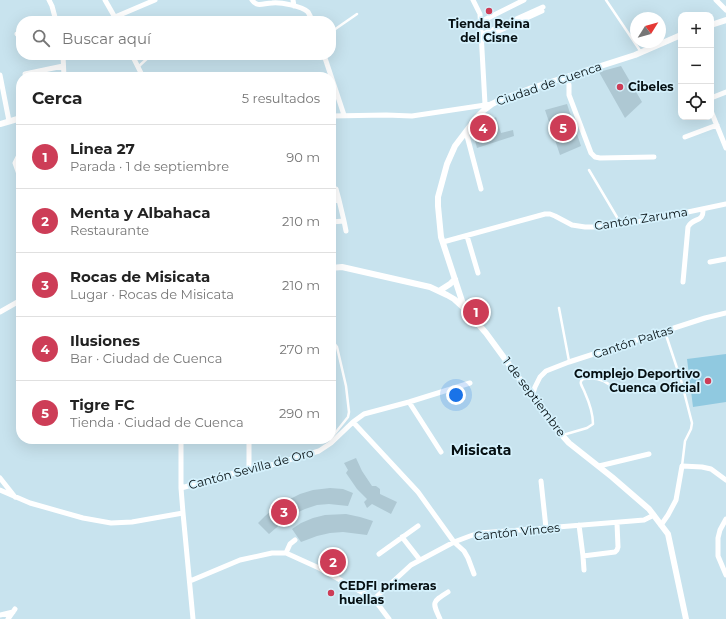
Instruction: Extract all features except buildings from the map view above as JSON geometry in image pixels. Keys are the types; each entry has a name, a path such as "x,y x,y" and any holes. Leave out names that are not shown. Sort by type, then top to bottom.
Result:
{"street":[{"path":"49,0 55,16"},
{"path":"105,0 114,16"},
{"path":"122,16 155,0"},
{"path":"252,0 252,2 257,5 271,2 294,3 308,12 310,16"},
{"path":"336,116 412,116 489,104 481,37 480,14 473,0"},
{"path":"480,22 524,0"},
{"path":"716,0 726,10"},
{"path":"481,37 543,9"},
{"path":"714,24 726,20"},
{"name":"Ciudad de Cuenca","path":"464,308 441,237 438,197 447,164 455,146 477,117 489,104 567,76 641,52 678,36"},
{"path":"63,60 64,72"},
{"path":"134,60 140,72"},
{"path":"326,60 330,72"},
{"path":"34,72 63,66"},
{"path":"0,75 9,121"},
{"path":"567,76 569,95 591,153 595,157 654,157"},
{"path":"336,91 344,115"},
{"path":"714,97 726,92"},
{"path":"714,118 726,148"},
{"path":"0,124 16,119"},
{"path":"685,137 717,125"},
{"path":"466,132 481,189"},
{"path":"336,188 346,231"},
{"name":"Cantón Zaruma","path":"443,242 546,214 555,216 572,225 598,227 650,220 726,204"},
{"path":"683,282 688,227 692,222 702,217 703,209"},
{"path":"336,221 344,220"},
{"path":"467,236 478,273"},
{"path":"710,262 726,259"},
{"name":"1 de septiembre","path":"336,268 342,267 363,271 430,287 454,299 464,308 486,333 553,425 570,443 648,509 668,534 686,619"},
{"path":"440,291 455,279"},
{"path":"0,312 16,303"},
{"name":"Cantón Paltas","path":"532,396 540,377 546,371 664,331 726,313"},
{"name":"Cantón Sevilla de Oro","path":"336,438 364,414 470,383"},
{"path":"409,402 441,452"},
{"path":"353,422 418,492 454,542 464,551 474,574"},
{"path":"181,444 181,488 194,619"},
{"path":"249,444 249,469"},
{"name":"Cantón Sevilla de Oro","path":"181,488 249,469 268,466 319,451 330,444"},
{"path":"598,466 649,454"},
{"path":"661,525 676,500 682,466 710,469 726,480"},
{"path":"0,478 15,497"},
{"path":"541,481 546,528"},
{"path":"0,490 30,504 83,518 111,523 132,522 183,513"},
{"name":"Cantón Vinces","path":"374,599 411,565 454,542 479,533 617,523 644,520 654,515"},
{"path":"726,519 720,530 718,538 718,556 726,575"},
{"path":"584,556 615,552 617,550 617,523"},
{"path":"579,525 584,556 584,570"},
{"path":"379,554 418,526"},
{"path":"402,537 420,560"},
{"path":"286,553 290,544 295,540"},
{"path":"190,581 240,560 272,553 286,553 319,568 374,599 389,619"},
{"path":"440,619 434,605 437,599 448,592"},
{"path":"0,615 14,610 8,619"}],"lane":[{"path":"606,0 641,52"},
{"path":"336,29 357,14"},
{"path":"137,67 145,60"},
{"path":"589,170 622,224"},
{"path":"559,308 569,362"},
{"path":"664,331 679,374 692,423 691,429 685,441 682,466"},
{"path":"336,346 346,386 349,412 348,417 336,432"},
{"path":"563,435 587,428 593,424 586,393 581,381 583,379 598,378 604,380 610,385"}],"shaded area":[{"name":"Complejo Deportivo Cuenca Oficial","path":"726,354 726,402 693,407 687,359"}],"place":[{"name":"Tienda Reina del Cisne","path":"489,11"},
{"name":"Cibeles","path":"620,87"},
{"name":"Ilusiones","path":"483,128"},
{"name":"Tigre FC","path":"563,128"},
{"name":"Linea 27","path":"476,312"},
{"name":"Complejo Deportivo Cuenca Oficial","path":"708,381"},
{"name":"Rocas de Misicata","path":"284,512"},
{"name":"Menta y Albahaca","path":"333,562"},
{"name":"CEDFI primeras huellas","path":"331,593"}],"district":[{"name":"Misicata","path":"481,450"}]}
